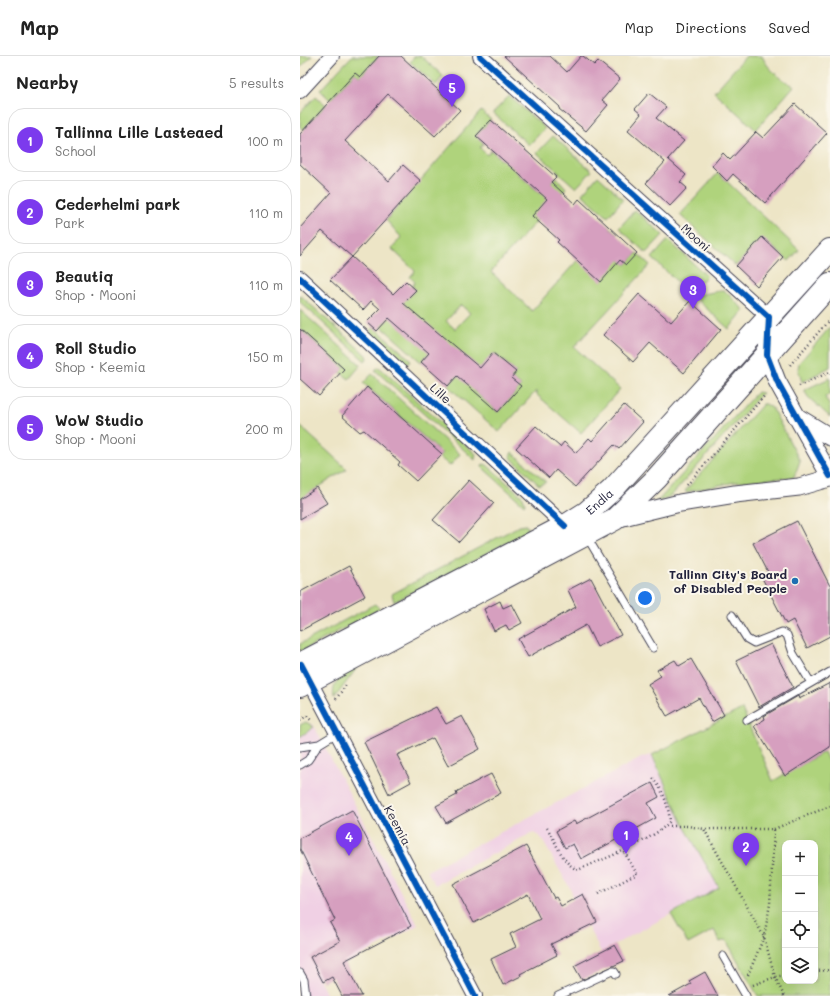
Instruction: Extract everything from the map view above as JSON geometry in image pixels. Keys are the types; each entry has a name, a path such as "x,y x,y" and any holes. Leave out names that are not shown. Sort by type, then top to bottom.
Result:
{"main road":[{"name":"Endla","path":"303,674 565,526 587,512 612,490 830,250"},
{"name":"Endla","path":"303,674 586,535 615,519 656,479 830,284"}],"street":[{"path":"300,91 332,56"},
{"name":"Mooni","path":"480,56 769,317"},
{"name":"Lille","path":"300,278 565,526"},
{"path":"615,519 680,503 735,494 799,487 830,477 777,381 767,355 769,317"},
{"path":"798,418 830,437"},
{"name":"Keemia","path":"303,674 337,733 475,996"}],"lane":[{"path":"586,535 653,648"},
{"path":"732,615 747,640 754,643 776,633 782,632 787,635 793,653 811,683"},
{"path":"747,720 830,672"},
{"path":"300,765 308,760 320,744 337,733"},
{"path":"300,747 320,744"},
{"path":"723,956 746,996"},
{"path":"558,996 612,971 616,974"},
{"path":"300,973 304,980 306,996"}],"path":[{"path":"789,367 830,319"},
{"path":"797,387 830,372"},
{"path":"684,487 768,392"},
{"path":"300,720 307,716"},
{"path":"547,828 563,857 572,868 578,870 623,850 666,826 670,821 668,806 658,784 652,777"},
{"path":"666,826 688,826 704,829 774,829 830,806"},
{"path":"704,829 764,937 775,977 784,996"},
{"path":"742,989 764,937 770,904 774,829"},
{"path":"598,894 637,874 623,850"},
{"path":"818,972 830,970"},
{"path":"742,989 782,976"}],"shaded area":[{"path":"313,724 418,925 319,978 327,996 300,996 300,731"},
{"path":"652,755 719,888 601,952 573,899 571,890 540,836 533,833 435,885 427,871 643,757"}],"green space":[{"path":"300,56 312,56 300,68"},
{"path":"352,56 379,56 360,77 355,73 330,100 320,90"},
{"path":"415,56 421,56 443,76 436,85 410,62"},
{"path":"746,56 762,56 775,74 794,86 756,130 714,92"},
{"path":"316,96 326,105 303,130 300,127 300,113"},
{"path":"509,96 545,128 529,145 493,113"},
{"path":"481,111 491,120 476,136 484,143 480,148 487,155 491,150 501,160 517,143 518,174 541,194 556,177 566,188 491,272 532,311 608,226 617,234 605,247 626,265 637,253 650,265 574,347 620,389 581,433 536,394 536,391 499,432 448,386 467,364 440,341 421,362 372,318 400,295 406,300 416,290 412,286 415,282 410,277 415,271 392,249 401,237 386,220","holes":["461,305 470,313 455,329 446,321","494,353 516,372 511,378 521,386 498,412 474,391 485,380 476,372"]},
{"path":"553,136 592,171 576,188 537,153"},
{"path":"718,173 799,250 789,261 762,238 736,266 680,215"},
{"path":"598,176 623,199 608,217 582,194"},
{"path":"635,210 663,235 646,253 619,228"},
{"path":"668,240 707,276 703,280 683,287 652,258"},
{"path":"724,290 744,310 729,329 693,296"},
{"path":"300,295 366,355 367,359 365,361 300,302"},
{"path":"300,310 361,365 349,379 340,372 344,368 300,329"},
{"path":"374,327 411,360 406,365 369,332"},
{"path":"830,327 830,367 802,382 798,369 799,363"},
{"path":"379,367 476,454 475,460 375,370"},
{"path":"372,374 460,454 450,466 439,457 442,453 363,383"},
{"path":"830,378 830,394 825,397 830,407 830,417 808,397 804,390"},
{"path":"757,392 762,393 672,495 656,503"},
{"path":"763,404 766,404 772,408 800,461 794,477 735,482 686,492 685,491"},
{"path":"300,426 347,469 300,499"},
{"path":"512,452 546,482 539,485 510,457"},
{"path":"483,464 487,465 523,497 525,503 524,505 482,467"},
{"path":"526,525 528,529 527,532 394,602 392,594 519,526"},
{"path":"375,604 380,609 300,652 300,644"},
{"path":"355,667 356,669 334,699 334,688 338,679 345,672"},
{"path":"742,709 773,781 824,752 830,765 830,996 758,996 726,940 720,942 714,930 688,944 671,914 719,888 683,824 652,755"},
{"path":"306,722 314,727 300,737 300,725"}],"building":[{"path":"379,56 401,56 460,110 435,136 388,94 345,141 389,181 403,165 421,181 352,257 322,231 300,256 300,228 331,193 300,164 300,134 355,73 360,77"},
{"path":"504,56 550,56 567,72 581,56 583,56 594,65 598,61 620,79 602,100 608,105 586,131 559,109 560,107"},
{"path":"649,93 666,107 656,118 684,141 668,159 686,175 680,182 687,188 670,206 646,183 665,162 628,130 641,114 635,109"},
{"path":"795,104 827,133 765,203 733,174 727,181 712,166 723,153 730,160 756,132 763,138"},
{"path":"491,120 556,177 551,182 575,204 579,199 637,253 626,265 620,260 601,282 557,242 559,240 532,216 547,199 476,136"},
{"path":"762,237 783,257 757,286 736,266"},
{"path":"352,257 393,294 406,281 416,290 403,303 480,368 493,353 516,372 511,378 521,386 498,412 457,376 448,386 421,362 429,353 389,318 377,331 367,322 380,309 371,301 363,310 330,280"},
{"path":"639,294 671,322 690,301 721,329 684,373 650,343 633,362 603,335"},
{"path":"300,329 344,369 319,396 300,379"},
{"path":"367,387 442,454 416,481 398,465 400,462 364,430 360,432 342,416"},
{"path":"624,405 643,422 619,449 614,445 575,487 556,470 549,478 516,448 536,426 560,447 564,442 576,453 589,438 592,441"},
{"path":"469,480 494,503 459,542 433,520"},
{"path":"317,488 327,503 300,519 300,499"},
{"name":"Tallinn City's Board of Disabled People","path":"797,521 830,586 830,636 807,648 793,620 786,624 761,576 768,572 753,543"},
{"path":"349,566 365,596 300,631 300,592"},
{"path":"591,578 621,635 597,647 586,625 528,657 518,639 576,607 568,590"},
{"path":"500,601 503,608 512,604 522,623 509,630 506,625 494,631 484,609"},
{"path":"771,644 793,687 759,707 736,661"},
{"path":"691,659 724,715 712,722 699,698 667,716 648,684 661,676 657,670 675,660 679,666"},
{"path":"830,683 830,747 785,776 754,726 765,719 764,716 798,696 799,699"},
{"path":"436,707 446,724 462,716 480,749 448,766 433,738 397,755 411,782 389,794 364,742"},
{"path":"491,774 501,793 446,823 436,806 457,795 456,792"},
{"path":"652,783 659,797 648,803 656,818 581,859 573,844 565,848 556,831 574,821 576,824"},
{"path":"352,810 411,926 344,961 362,996 342,996 332,977 323,982 310,957 340,941 330,923 335,920 300,849 300,838"},
{"path":"526,846 554,898 556,897 561,906 583,894 597,922 551,944 557,955 520,974 521,976 503,985 491,959 516,947 510,934 540,919 528,894 474,923 453,884"},
{"path":"615,945 624,961 582,980 574,966"},
{"path":"705,972 718,996 669,996 691,984 689,981"}],"cycle path":[{"path":"480,56 769,317 767,355 777,381 830,476"},
{"path":"300,278 565,526"},
{"path":"301,664 475,996"}],"place":[{"name":"WoW Studio","path":"452,107"},
{"name":"Beautiq","path":"693,309"},
{"name":"Tallinn City's Board of Disabled People","path":"795,581"},
{"name":"Tallinna Lille Lasteaed","path":"626,854"},
{"name":"Roll Studio","path":"349,856"},
{"name":"Cederhelmi park","path":"746,866"}]}
